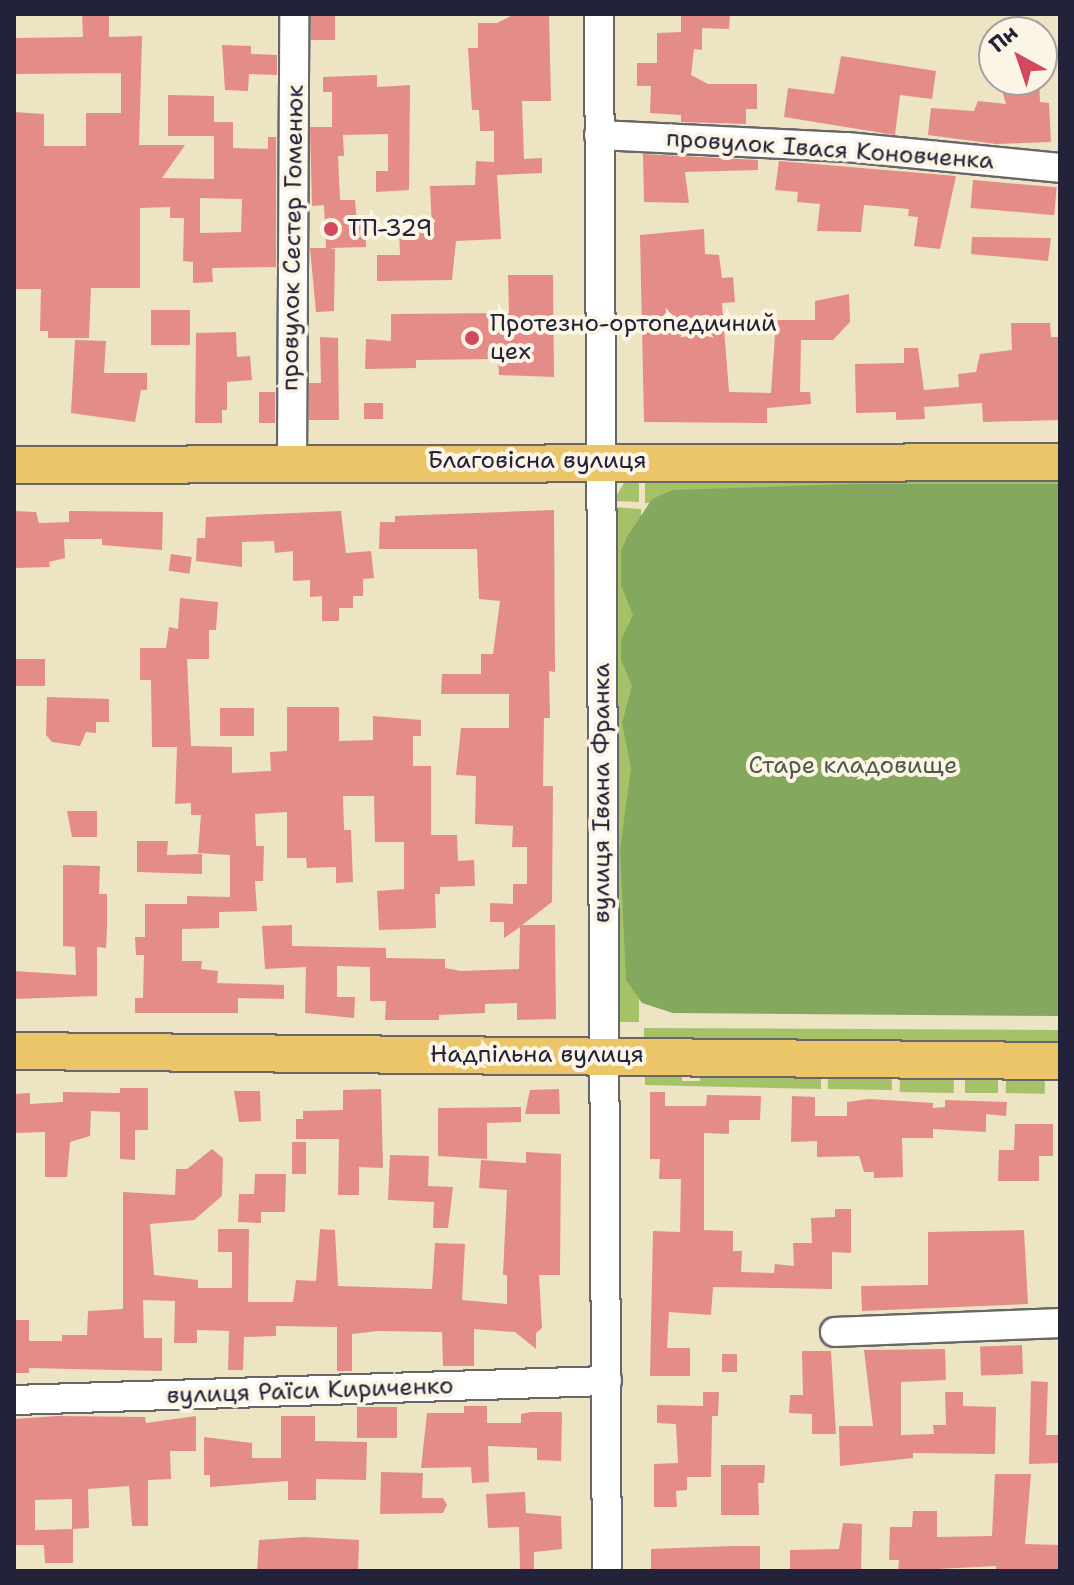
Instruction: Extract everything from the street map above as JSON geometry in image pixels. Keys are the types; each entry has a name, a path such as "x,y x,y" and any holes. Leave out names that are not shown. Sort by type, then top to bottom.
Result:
{"main road":[{"name":"Благовісна вулиця","path":"14,465 1060,462"},
{"name":"Надпільна вулиця","path":"14,1051 1060,1061"}],"street":[{"name":"провулок Сестер Гоменюк","path":"292,462 294,14"},
{"name":"вулиця Івана Франка","path":"599,14 607,1571"},
{"name":"провулок Івася Коновченка","path":"599,135 847,147 1060,168"},
{"path":"835,1332 1060,1323"},
{"name":"вулиця Раїси Кириченко","path":"14,1400 607,1381"}],"green space":[{"path":"645,477 1060,477 1060,503 645,503"},
{"path":"639,478 639,502 613,501 624,483"},
{"name":"Старе кладовище","path":"853,484 1060,484 1060,1016 673,1013 642,1003 626,980 620,850 631,768 622,723 632,686 621,660 621,640 633,615 621,585 621,551 627,537 652,499 672,490"},
{"path":"612,507 641,509 639,1022 615,1022"},
{"path":"644,1028 1060,1030 1060,1046 644,1041"},
{"path":"682,1071 682,1081 700,1081 701,1072 821,1073 821,1089 645,1085 645,1072"},
{"path":"828,1074 892,1075 892,1090 828,1089"},
{"path":"900,1074 954,1075 954,1093 900,1092"},
{"path":"965,1076 998,1076 998,1093 965,1093"},
{"path":"1006,1076 1045,1077 1045,1094 1006,1093"}],"building":[{"path":"82,14 109,14 109,37 142,36 139,145 185,145 162,178 214,179 214,136 168,136 168,95 214,96 214,122 233,122 233,148 268,149 268,137 276,137 276,267 212,268 213,282 193,283 193,262 183,261 184,218 170,218 170,207 140,208 140,288 91,288 89,338 48,338 48,331 40,331 41,289 14,289 14,112 44,114 44,146 86,146 86,113 121,113 121,73 14,74 14,38 83,37","holes":["200,198 242,199 241,232 200,233"]},
{"path":"311,14 335,14 335,40 311,40"},
{"path":"515,14 549,14 551,101 522,101 524,159 542,158 542,173 497,175 501,239 456,241 452,280 377,281 377,255 400,255 399,230 432,230 430,186 475,185 476,161 494,162 494,131 480,131 479,110 472,110 468,48 478,48 478,23 497,23"},
{"path":"681,14 730,14 729,29 702,28 702,50 694,49 691,75 708,84 757,84 757,109 746,109 746,124 681,122 681,115 650,113 651,86 637,86 637,63 657,63 657,33 681,32"},
{"path":"222,45 251,46 251,54 277,55 277,75 249,74 248,91 225,90"},
{"path":"841,56 936,71 932,99 900,95 895,135 784,117 788,88 834,94"},
{"path":"377,75 377,87 410,85 409,190 376,192 376,171 388,171 388,134 343,135 344,156 338,156 340,200 355,200 357,224 365,223 366,247 330,248 335,249 334,311 316,312 310,248 326,248 324,205 312,206 310,127 332,127 332,92 323,92 323,77"},
{"path":"1004,96 1040,96 1040,102 1049,103 1051,142 996,144 928,135 931,108 974,111 978,101 1006,104"},
{"path":"643,154 758,160 758,170 685,172 689,203 644,202"},
{"path":"779,161 956,176 940,249 914,246 918,217 908,216 909,209 864,205 861,232 817,231 820,204 797,202 798,192 775,190"},
{"path":"973,180 1057,187 1054,215 971,208"},
{"path":"704,229 705,254 719,255 722,278 733,277 735,302 722,303 729,392 771,393 776,320 815,320 815,301 849,294 850,322 833,340 801,340 800,392 810,392 811,404 767,408 767,423 644,422 640,235"},
{"path":"972,237 1051,238 1048,261 971,254"},
{"name":"Протезно-ортопедичний цех","path":"508,275 553,275 554,377 499,375 498,359 416,360 416,368 365,369 366,339 391,341 391,314 509,313"},
{"path":"151,310 190,310 190,345 151,345"},
{"path":"1011,323 1050,323 1051,337 1060,337 1060,420 983,422 982,403 924,407 925,419 896,420 896,412 856,413 855,364 904,363 904,348 918,348 924,390 959,387 958,374 976,372 980,354 1012,350"},
{"path":"236,332 237,357 250,356 252,380 227,382 227,410 222,410 222,423 195,423 196,333"},
{"path":"320,337 338,338 339,420 309,420 309,383 321,383"},
{"path":"75,340 106,341 104,373 147,373 147,390 141,390 135,422 71,413"},
{"path":"259,392 275,392 275,423 259,423"},
{"path":"364,403 383,403 383,419 364,419"},
{"path":"554,510 555,672 549,671 550,718 544,718 543,786 553,786 552,902 522,925 555,925 556,1019 517,1020 517,1003 485,1004 485,1013 439,1015 439,1020 385,1020 386,1001 370,1001 370,967 337,966 337,997 355,997 354,1018 305,1013 306,967 265,969 262,926 292,925 292,946 386,948 386,958 445,959 445,968 461,971 519,969 520,927 504,938 504,922 490,922 490,903 513,904 513,884 527,884 527,847 512,847 513,826 475,824 476,776 456,775 461,728 509,728 509,694 441,694 442,674 481,674 481,654 493,654 500,601 479,599 477,549 379,549 380,522 395,522 395,516"},
{"path":"14,511 36,512 39,523 69,522 69,511 163,512 162,550 102,545 102,539 64,539 65,558 49,562 50,567 14,568"},
{"path":"341,511 346,553 371,551 374,578 363,579 363,596 353,596 353,608 339,608 339,621 322,621 322,596 310,597 310,580 293,581 293,551 275,553 274,541 242,542 242,567 196,561 197,538 205,538 206,517"},
{"path":"171,554 192,557 189,574 169,571"},
{"path":"180,598 218,602 216,630 209,630 209,659 187,659 191,746 232,747 232,773 271,771 270,752 287,751 287,707 339,707 339,741 373,740 373,716 421,720 421,736 413,736 413,766 431,766 431,835 457,835 458,861 474,860 475,886 440,887 440,894 435,894 436,928 379,930 377,891 404,889 404,842 375,842 374,796 343,796 344,830 351,830 353,882 336,883 336,867 307,868 306,858 287,858 287,812 255,814 256,846 264,846 263,881 255,881 257,911 219,912 219,928 182,929 182,961 202,961 201,969 218,971 217,983 284,985 284,999 238,998 238,1013 135,1013 135,998 143,998 144,955 136,955 135,937 145,937 145,904 187,904 187,896 230,897 230,855 198,853 201,815 191,815 191,803 175,804 177,747 152,747 151,680 140,680 140,648 166,648 169,627 178,629"},
{"path":"14,659 45,659 45,686 14,686"},
{"path":"47,697 109,699 109,722 96,722 96,733 86,732 80,746 52,742 46,735"},
{"path":"220,708 254,708 254,736 220,736"},
{"path":"67,811 97,811 97,837 72,837"},
{"path":"137,841 168,841 167,855 202,854 202,874 137,872"},
{"path":"63,865 100,866 99,894 107,894 107,927 106,948 97,947 97,996 14,999 14,971 76,975 75,947 63,946"},
{"path":"120,1088 148,1088 148,1130 135,1130 135,1160 120,1159 120,1112 91,1111 90,1136 70,1142 67,1177 45,1177 45,1132 14,1133 14,1094 30,1093 30,1104 63,1102 63,1092 120,1093"},
{"path":"381,1089 383,1168 359,1167 359,1195 338,1195 339,1139 296,1139 296,1119 303,1119 303,1111 343,1110 343,1090"},
{"path":"559,1089 560,1114 525,1114 530,1090"},
{"path":"234,1091 260,1091 261,1121 239,1122"},
{"path":"650,1092 665,1092 665,1106 706,1106 707,1095 761,1096 760,1120 729,1120 729,1134 704,1133 704,1230 733,1231 733,1251 742,1251 741,1272 774,1273 775,1264 794,1266 793,1243 812,1243 811,1218 835,1217 835,1209 851,1209 851,1253 832,1252 832,1289 713,1287 711,1315 669,1312 667,1348 690,1348 690,1376 650,1376 653,1231 680,1232 681,1179 659,1179 660,1159 650,1159"},
{"path":"792,1096 815,1097 815,1116 847,1116 847,1102 869,1099 933,1103 933,1108 945,1107 945,1100 1007,1102 1006,1116 986,1114 986,1132 933,1129 933,1138 902,1138 903,1177 874,1178 874,1172 864,1172 859,1156 817,1157 817,1141 791,1142"},
{"path":"521,1107 521,1122 487,1123 487,1159 438,1156 438,1108"},
{"path":"1015,1124 1053,1124 1053,1156 1039,1156 1039,1181 998,1181 999,1150 1014,1150"},
{"path":"292,1142 306,1142 306,1174 292,1174"},
{"path":"212,1149 223,1158 222,1196 194,1220 150,1224 154,1275 198,1280 198,1288 232,1288 232,1252 218,1252 218,1229 249,1229 248,1302 293,1302 296,1280 316,1281 320,1229 335,1230 338,1286 432,1289 435,1243 465,1244 462,1300 507,1304 507,1275 503,1275 507,1190 479,1188 481,1160 526,1163 526,1152 561,1154 560,1275 539,1275 542,1328 536,1333 536,1349 515,1332 474,1329 474,1366 443,1366 442,1332 378,1331 352,1334 352,1371 337,1371 337,1327 276,1326 276,1336 244,1337 243,1370 228,1370 229,1331 197,1330 197,1343 174,1343 175,1301 143,1300 144,1338 162,1338 162,1371 29,1368 29,1373 14,1373 14,1320 29,1320 29,1341 62,1341 62,1335 87,1335 88,1311 123,1309 123,1192 175,1195 176,1169 187,1169"},
{"path":"390,1155 429,1156 428,1186 453,1187 448,1228 433,1228 434,1202 388,1200"},
{"path":"255,1174 286,1174 285,1212 261,1212 261,1223 238,1222 239,1194 254,1194"},
{"path":"1024,1230 1028,1304 862,1311 861,1286 928,1285 928,1232"},
{"path":"1022,1345 1023,1374 981,1375 980,1346"},
{"path":"945,1349 946,1380 901,1382 901,1435 934,1434 933,1425 946,1425 945,1392 963,1392 963,1406 996,1407 995,1454 913,1453 913,1458 840,1466 839,1426 873,1426 864,1350"},
{"path":"802,1351 831,1351 836,1434 812,1434 812,1414 789,1413 790,1395 803,1395"},
{"path":"722,1354 737,1354 737,1372 722,1372"},
{"path":"1031,1381 1048,1382 1046,1435 1060,1435 1060,1463 1029,1464"},
{"path":"703,1392 719,1392 718,1416 712,1416 711,1477 687,1477 687,1490 676,1491 677,1507 654,1507 654,1464 678,1463 676,1424 657,1423 657,1405 703,1406"},
{"path":"464,1406 487,1406 487,1423 521,1423 521,1414 562,1412 561,1461 537,1460 537,1448 488,1446 489,1482 472,1483 471,1467 421,1468 427,1413 464,1413"},
{"path":"357,1407 397,1407 397,1438 357,1438"},
{"path":"196,1416 196,1451 170,1451 171,1479 148,1480 148,1526 132,1526 129,1486 88,1489 89,1528 72,1529 72,1499 35,1500 35,1530 73,1529 73,1563 45,1563 44,1545 14,1545 14,1419 145,1417 146,1423"},
{"path":"281,1416 315,1416 315,1441 367,1442 366,1480 316,1479 316,1500 288,1500 288,1481 210,1487 210,1475 204,1475 204,1437 252,1443 252,1458 281,1458"},
{"path":"721,1465 765,1465 764,1483 758,1483 759,1515 721,1515"},
{"path":"381,1472 423,1473 422,1498 443,1498 447,1505 443,1513 380,1514"},
{"path":"995,1474 1031,1474 1025,1544 1060,1545 1060,1571 996,1571 996,1566 898,1571 899,1560 889,1560 890,1527 912,1527 913,1511 937,1511 937,1537 992,1536"},
{"path":"525,1492 526,1513 561,1516 562,1549 534,1552 534,1571 520,1571 519,1527 488,1528 486,1494"},
{"path":"843,1523 862,1524 861,1571 790,1571 790,1550 839,1549"},
{"path":"304,1537 359,1540 358,1571 257,1571 259,1540"},
{"path":"760,1546 760,1571 651,1571 651,1549"}],"place":[{"name":"ТП-329","path":"331,229"},
{"name":"Протезно-ортопедичний цех","path":"472,338"}]}
